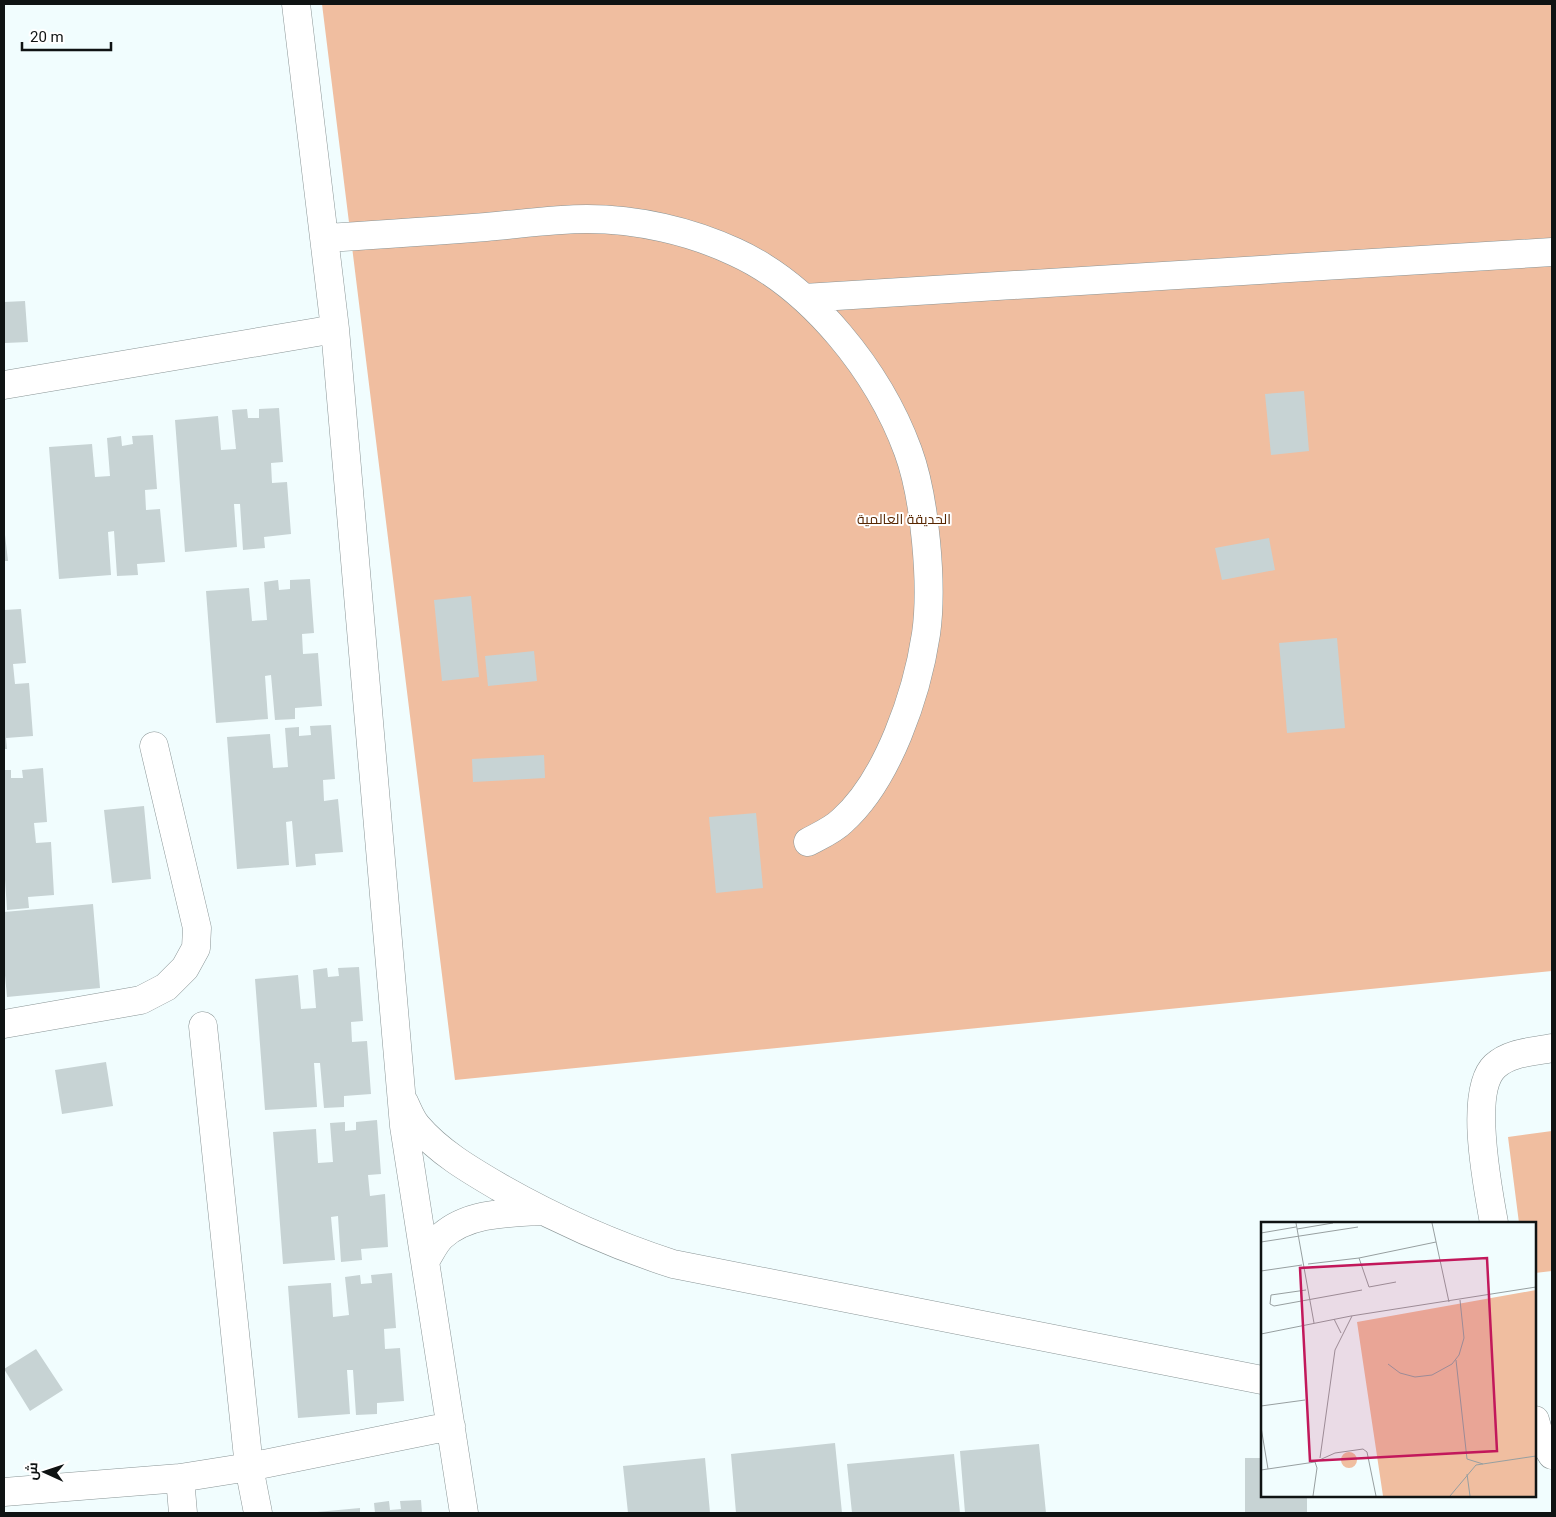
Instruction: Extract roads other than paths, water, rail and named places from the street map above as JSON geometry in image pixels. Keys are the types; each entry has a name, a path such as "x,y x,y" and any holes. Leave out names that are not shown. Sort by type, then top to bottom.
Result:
{"street":[{"path":"296,4 334,329 405,1134 464,1513"},
{"path":"324,238 587,219 636,222 691,236 733,251 769,269 804,298 838,334 886,403 908,450 920,493 928,576 926,634 909,705 890,754 865,794 841,822 808,842"},
{"path":"804,298 1552,252"},
{"path":"4,385 334,329"},
{"path":"4,1024 141,1000 166,987 185,968 196,948 198,928 154,746"},
{"path":"203,1026 249,1467 258,1513"},
{"path":"1494,1222 1480,1112 1484,1086 1494,1067 1513,1055 1552,1048"},
{"path":"402,1099 416,1124 439,1148 479,1176 542,1211 589,1234 673,1264 1261,1380"},
{"path":"425,1261 442,1236 462,1225 486,1215 542,1211"},
{"path":"4,1492 180,1478 249,1467 450,1426"},
{"path":"180,1478 183,1513"}],"park label":[{"name":"الحديقة العالمية","path":"904,519"}]}
